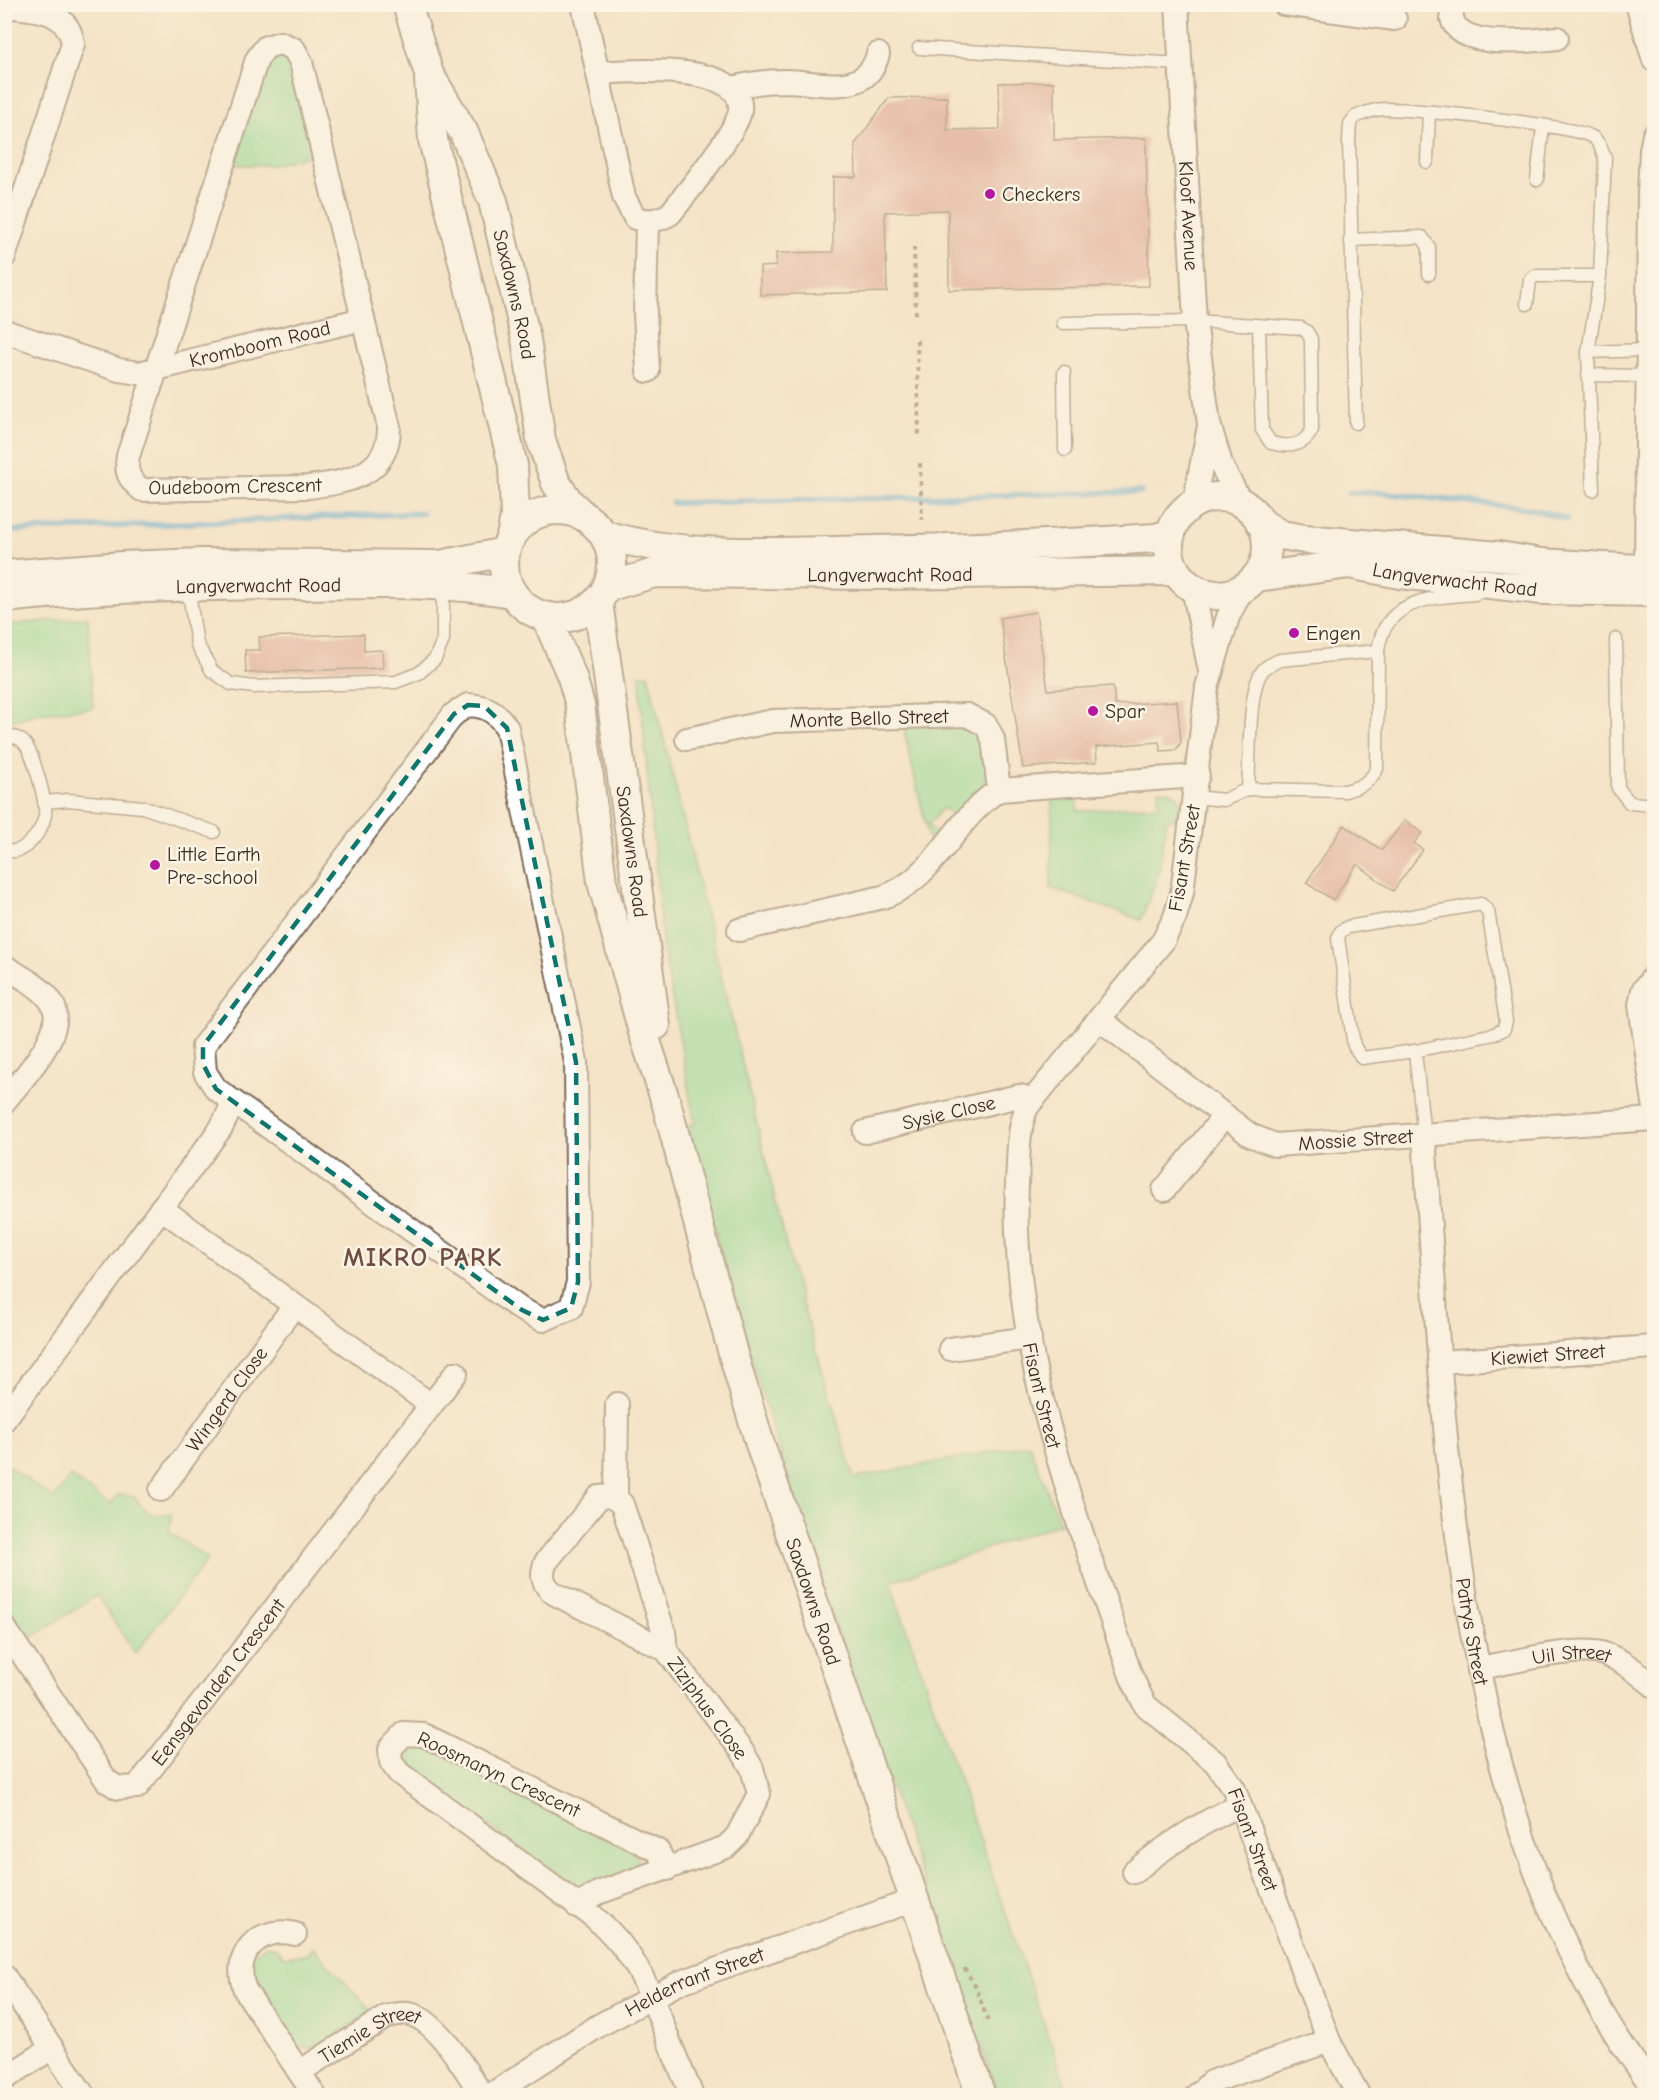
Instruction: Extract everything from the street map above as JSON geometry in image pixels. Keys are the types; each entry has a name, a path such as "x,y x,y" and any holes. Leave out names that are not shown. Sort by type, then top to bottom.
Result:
{"street":[{"name":"Saxdowns Road","path":"407,4 429,74 464,134 493,201 526,339 541,440 556,483 569,502 595,526"},
{"path":"583,4 624,197 635,218 647,221 670,214 734,126 740,107 732,88 723,82 707,77 673,72 598,73"},
{"name":"Kloof Avenue","path":"1177,4 1195,321 1209,424 1222,467 1251,513"},
{"path":"1284,4 1395,19"},
{"path":"1453,4 1451,17 1455,27 1466,36 1503,41 1557,38"},
{"path":"1637,4 1654,60"},
{"path":"4,6 55,15 67,25 73,44 4,257"},
{"name":"Oudeboom Crescent","path":"273,44 288,45 294,49 301,62 389,427 389,442 375,467 363,474 331,484 308,487 142,490 129,478 126,468 156,369 257,59 261,52 273,44"},
{"path":"732,88 772,81 846,86 859,82 869,72 878,54"},
{"name":"Saxdowns Road","path":"429,74 433,140 513,465 515,515 508,545"},
{"path":"1652,578 1649,193 1654,135"},
{"path":"647,221 645,314 648,371"},
{"name":"Kromboom Road","path":"4,331 120,370 139,373 363,319"},
{"name":"Kloof Avenue","path":"1194,504 1209,424"},
{"path":"1218,498 1251,513 1267,547 1265,559 1249,583 1217,595 1184,579 1169,546 1171,534 1179,517 1194,504 1218,498"},
{"path":"564,511 595,526 613,563 603,595 574,616 546,617 532,612 512,593 505,573 508,545 530,518 543,512 564,511"},
{"name":"Langverwacht Road","path":"1251,513 1281,535 1305,539 1652,578"},
{"name":"Langverwacht Road","path":"595,526 659,549 771,552 962,549 1155,538 1171,534"},
{"name":"Langverwacht Road","path":"4,575 112,566 203,563 440,565 508,545"},
{"name":"Langverwacht Road","path":"1249,583 1349,564 1400,574 1542,590 1652,578"},
{"name":"Langverwacht Road","path":"603,595 663,573 1184,579"},
{"name":"Fisant Street","path":"1184,579 1210,672"},
{"name":"Fisant Street","path":"1249,583 1228,617 1210,672 1182,893 1175,917 1163,941 1033,1099 1020,1130 1016,1226 1030,1338 1041,1399 1060,1465 1138,1695 1157,1716 1215,1762 1226,1775 1240,1804 1329,2041 1359,2096"},
{"name":"Langverwacht Road","path":"4,598 188,585 443,585 512,593"},
{"name":"Saxdowns Road","path":"603,595 666,1102"},
{"name":"Saxdowns Road","path":"546,617 572,677 580,705 602,882 643,1032 666,1102 707,1263 760,1444 981,2096"},
{"path":"468,705 484,706 498,715 507,728 576,1062 578,1282 571,1308 543,1320 522,1310 234,1102 210,1081 203,1064 203,1046 454,714 468,705"},
{"name":"Monte Bello Street","path":"687,739 773,721 967,716 986,725 993,739 999,790"},
{"path":"739,930 883,897 903,888 920,875 983,800 999,790 1197,787"},
{"path":"4,966 46,995 56,1011 57,1020 53,1035 4,1102"},
{"path":"1654,976 1643,990 1640,1005 1654,1103"},
{"name":"Mossie Street","path":"1099,1018 1258,1140 1275,1145 1654,1119"},
{"name":"Sysie Close","path":"864,1132 1019,1096 1033,1099"},
{"path":"4,1420 221,1128 234,1102"},
{"path":"1164,1190 1225,1115"},
{"name":"Patrys Street","path":"1424,1136 1449,1475 1480,1668 1499,1755 1521,1833 1560,1933 1600,2008 1654,2089"},
{"path":"161,1208 293,1307 432,1405"},
{"name":"Wingerd Close","path":"161,1490 293,1307"},
{"path":"950,1349 1030,1338"},
{"name":"Kiewiet Street","path":"1440,1362 1654,1347"},
{"name":"Eensgevonden Crescent","path":"4,1627 107,1781 118,1788 137,1787 456,1373"},
{"name":"Ziziphus Close","path":"617,1404 616,1498 624,1509 664,1632 666,1650"},
{"name":"Ziziphus Close","path":"616,1498 604,1495 594,1500 546,1562 543,1580 555,1594 666,1650 742,1751 757,1783 758,1800 737,1836 726,1847 667,1869"},
{"name":"Uil Street","path":"1480,1668 1582,1652 1602,1653 1621,1662 1654,1686"},
{"name":"Roosmaryn Crescent","path":"667,1869 658,1851 424,1736 410,1732 398,1737 390,1749 389,1756 399,1773 620,1940 635,1961 653,1997 692,2096"},
{"path":"1134,1872 1163,1848 1201,1824 1240,1804"},
{"path":"577,1906 598,1893 667,1869"},
{"name":"Helderrant Street","path":"489,2096 598,2026 699,1975 914,1900"},
{"name":"Tiemie Street","path":"295,1934 275,1932 257,1939 244,1954 240,1972 245,1990 315,2096"},
{"path":"4,1976 84,2096"},
{"name":"Tiemie Street","path":"299,2072 386,2017 406,2014 425,2022 439,2035 483,2096"},
{"path":"1196,2096 1211,2082 1329,2041"},
{"path":"4,2079 52,2048"}],"lane":[{"path":"919,48 1180,64"},
{"path":"1356,423 1349,140 1350,124 1354,117 1383,109 1429,112 1543,126 1593,137 1600,145 1605,158 1600,276 1588,352 1593,490"},
{"path":"1427,162 1429,112"},
{"path":"1537,180 1543,126"},
{"path":"1350,240 1422,237 1429,248 1429,274"},
{"path":"1527,304 1530,280 1535,276 1600,276"},
{"path":"1063,323 1195,321 1301,328 1311,339 1312,430 1306,440 1299,444 1271,443 1262,430 1259,326"},
{"path":"1588,352 1649,364"},
{"path":"1588,375 1649,364"},
{"path":"1064,372 1065,450"},
{"path":"188,585 197,644 212,671 231,684 254,687 396,682 419,673 435,659 443,640 443,585"},
{"path":"1197,787 1224,800 1248,789 1345,791 1359,787 1371,779 1378,762 1377,651 1379,636 1385,625 1401,609 1422,600 1542,590"},
{"path":"1616,639 1618,788 1620,795 1630,803 1654,805"},
{"path":"1248,789 1254,693 1261,673 1280,660 1377,651"},
{"path":"4,736 20,739 28,747 44,802 44,819 27,846 19,851 4,850"},
{"path":"44,802 69,800 143,807 214,832"},
{"path":"1481,904 1488,911 1506,1022 1504,1029 1494,1034 1415,1051 1362,1058 1357,1053 1338,938 1341,931 1348,927 1481,904"},
{"path":"1415,1051 1424,1136"}],"path":[{"path":"914,248 916,315"},
{"path":"917,340 920,438"},
{"path":"920,463 922,520"}],"highlighted area":[{"path":"468,705 484,706 507,728 576,1062 578,1282 571,1308 543,1320 522,1310 216,1089 203,1064 203,1046 454,714"}],"green space":[{"path":"276,57 289,59 315,154 271,165 233,165 268,61"},
{"path":"88,617 93,708 38,713 5,723 5,625"},
{"path":"648,674 794,1277 854,1478 1029,1444 1060,1523 890,1582 1069,2095 998,2095 832,1614 755,1372 688,1126 695,1123 663,948 641,701 640,675"},
{"path":"964,724 983,736 990,777 956,818 943,808 928,825 940,837 931,848 903,726"},
{"path":"1158,790 1169,791 1178,796 1182,807 1181,820 1167,819 1158,875 1141,920 1051,888 1052,798 1076,797 1078,811 1159,805"},
{"path":"9,1466 54,1499 70,1476 110,1505 118,1495 135,1496 145,1510 160,1515 172,1514 169,1532 208,1559 135,1654 97,1595 25,1642 5,1610 4,1472"},
{"path":"416,1743 637,1853 639,1863 636,1868 577,1890 403,1764 403,1749"},
{"path":"266,1945 276,1948 284,1957 308,1954 313,1948 372,2011 316,2048 296,2047 249,1983 248,1959"}],"building":[{"name":"Checkers","path":"1054,82 1054,140 1146,138 1149,286 949,290 948,210 885,212 887,292 760,295 760,267 776,266 776,253 833,252 833,177 856,177 855,144 889,98 947,97 947,130 1000,129 999,83"},
{"path":"1036,612 1048,690 1113,686 1115,705 1177,701 1181,742 1176,750 1161,751 1159,742 1096,747 1097,762 1023,768 1000,618"},
{"path":"364,634 364,651 382,650 383,668 246,673 245,650 260,650 259,637"},
{"path":"1405,820 1422,833 1414,843 1423,850 1393,891 1357,864 1333,900 1306,883 1344,825 1382,850"}],"waterway":[{"path":"673,503 1141,492"},
{"path":"1349,493 1375,492 1532,509 1566,519"},
{"path":"4,531 422,513"}],"place":[{"name":"Checkers","path":"990,194"},
{"name":"Engen","path":"1294,633"},
{"name":"Spar","path":"1093,711"},
{"name":"Little Earth Pre-school","path":"155,865"}],"district":[{"name":"MIKRO PARK","path":"423,1257"}]}
